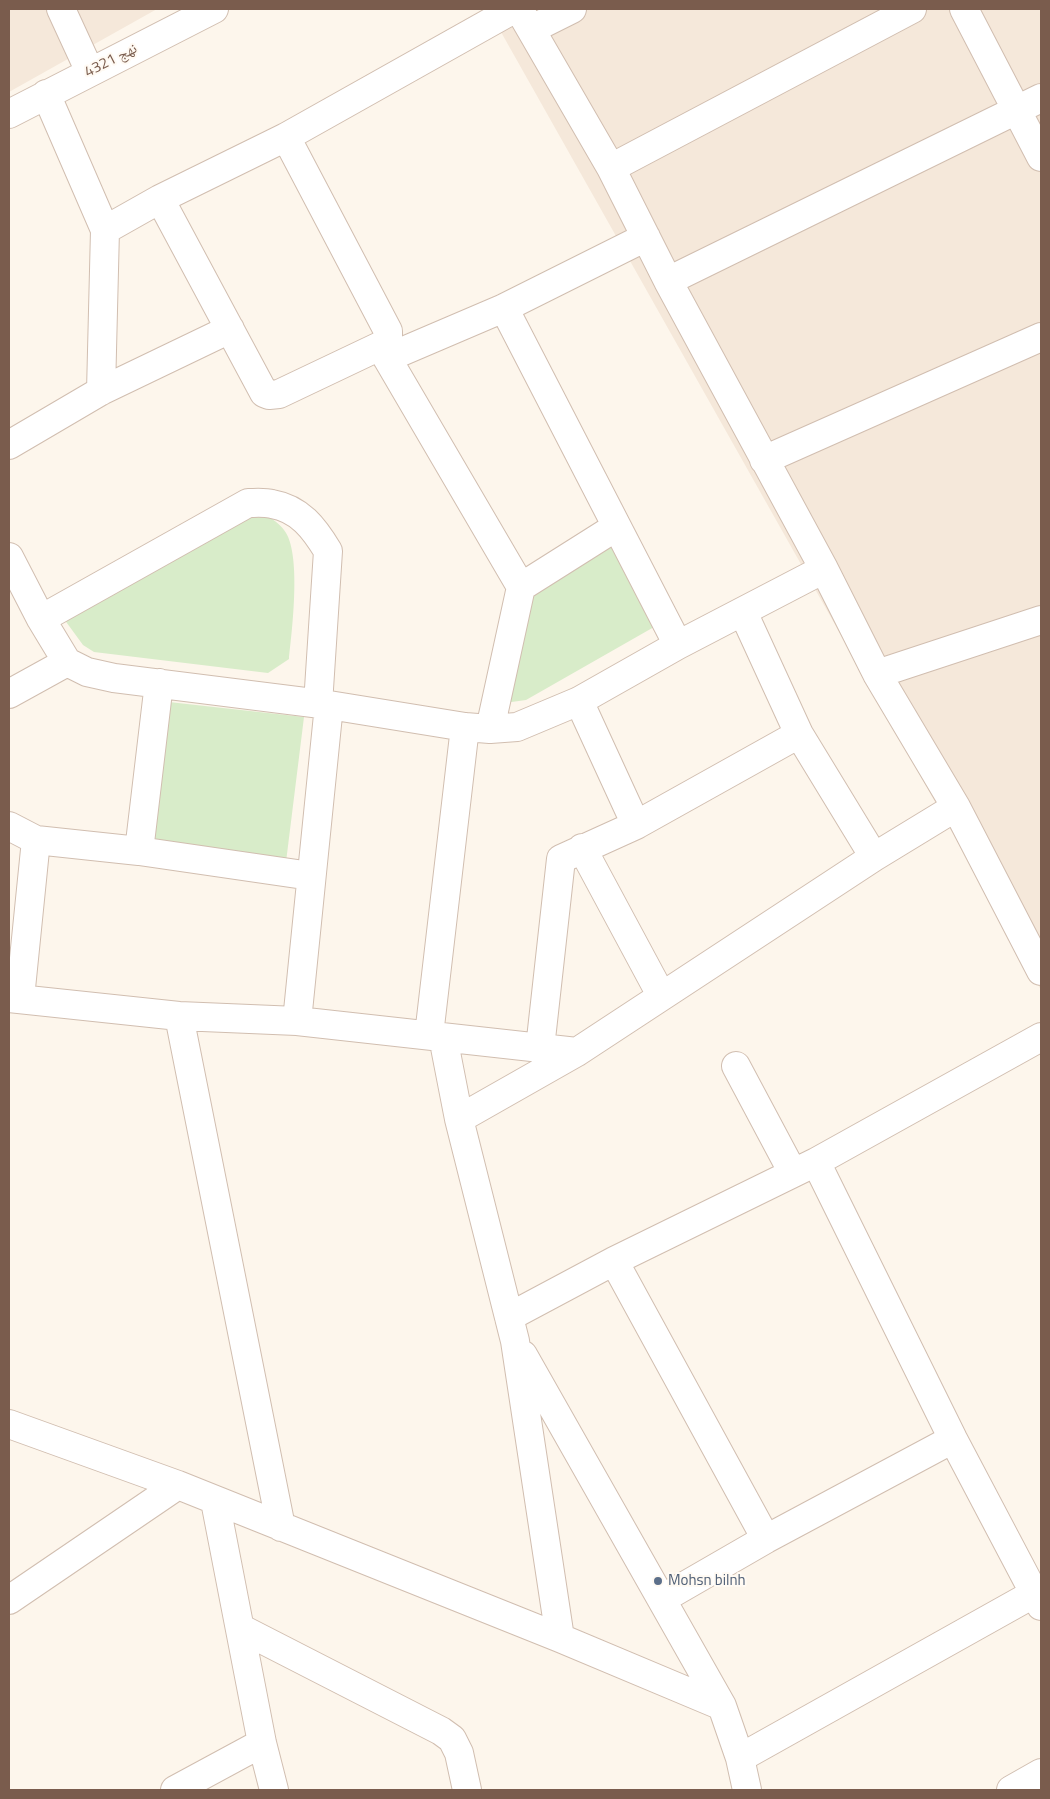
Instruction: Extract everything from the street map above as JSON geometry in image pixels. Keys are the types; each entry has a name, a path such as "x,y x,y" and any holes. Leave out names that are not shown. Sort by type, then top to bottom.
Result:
{"street":[{"path":"61,9 90,72"},
{"name":"نهج 4321","path":"9,114 214,9"},
{"path":"104,230 160,199 286,137 514,9"},
{"path":"572,9 526,19 611,168 668,281 824,569 877,674 956,807 1041,971"},
{"path":"611,168 912,9"},
{"path":"964,9 1029,104 1041,157"},
{"path":"46,94 104,230 101,391"},
{"path":"668,281 1029,104"},
{"path":"286,137 388,330 388,341 384,352"},
{"path":"160,199 264,393 274,396 384,352 504,308 646,237"},
{"path":"504,308 678,645"},
{"path":"9,445 101,391 230,330"},
{"path":"764,460 1041,337"},
{"path":"384,352 521,587"},
{"path":"41,619 248,503 272,504 297,514 316,530 328,551 324,705 311,876 297,1021"},
{"path":"560,1638 512,1329 436,1036 477,728 521,587 616,527"},
{"path":"9,557 41,619 67,662 87,672 114,678 324,705 477,728 517,727 579,701 678,645 824,569"},
{"path":"743,612 799,734 874,857"},
{"path":"877,674 1041,620"},
{"path":"9,694 67,662"},
{"path":"139,851 159,683"},
{"path":"579,701 636,825"},
{"path":"540,1048 560,859 636,825 799,734"},
{"path":"459,1119 577,1052 661,995 874,857 956,807"},
{"path":"9,826 36,840 139,851 311,876"},
{"path":"36,840 14,998 179,1016 297,1021 577,1052"},
{"path":"582,848 661,995"},
{"path":"179,1016 281,1527"},
{"path":"512,1329 614,1261 804,1167 1041,1037"},
{"path":"736,1066 804,1167 953,1439 1038,1600 740,1758"},
{"path":"614,1261 766,1539"},
{"path":"512,1329 722,1706 740,1758 747,1790"},
{"path":"9,1424 178,1485 560,1638 722,1706"},
{"path":"662,1599 766,1539 953,1439"},
{"path":"9,1600 178,1485"},
{"path":"215,1501 262,1743 274,1790"},
{"path":"240,1628 452,1739 459,1754 467,1790"},
{"path":"175,1790 262,1743"},
{"path":"1011,1790 1041,1773"}],"shaded area":[{"path":"9,9 157,9 9,92"},
{"path":"488,9 1041,9 1041,990"}],"green space":[{"path":"267,515 284,530 290,541 294,573 289,659 268,673 94,652 83,645 64,619 241,517"},
{"path":"610,543 654,627 526,700 497,704 514,595"},
{"path":"160,701 304,717 286,862 143,837"}],"place":[{"name":"Mohsn bilnh","path":"658,1581"}]}
